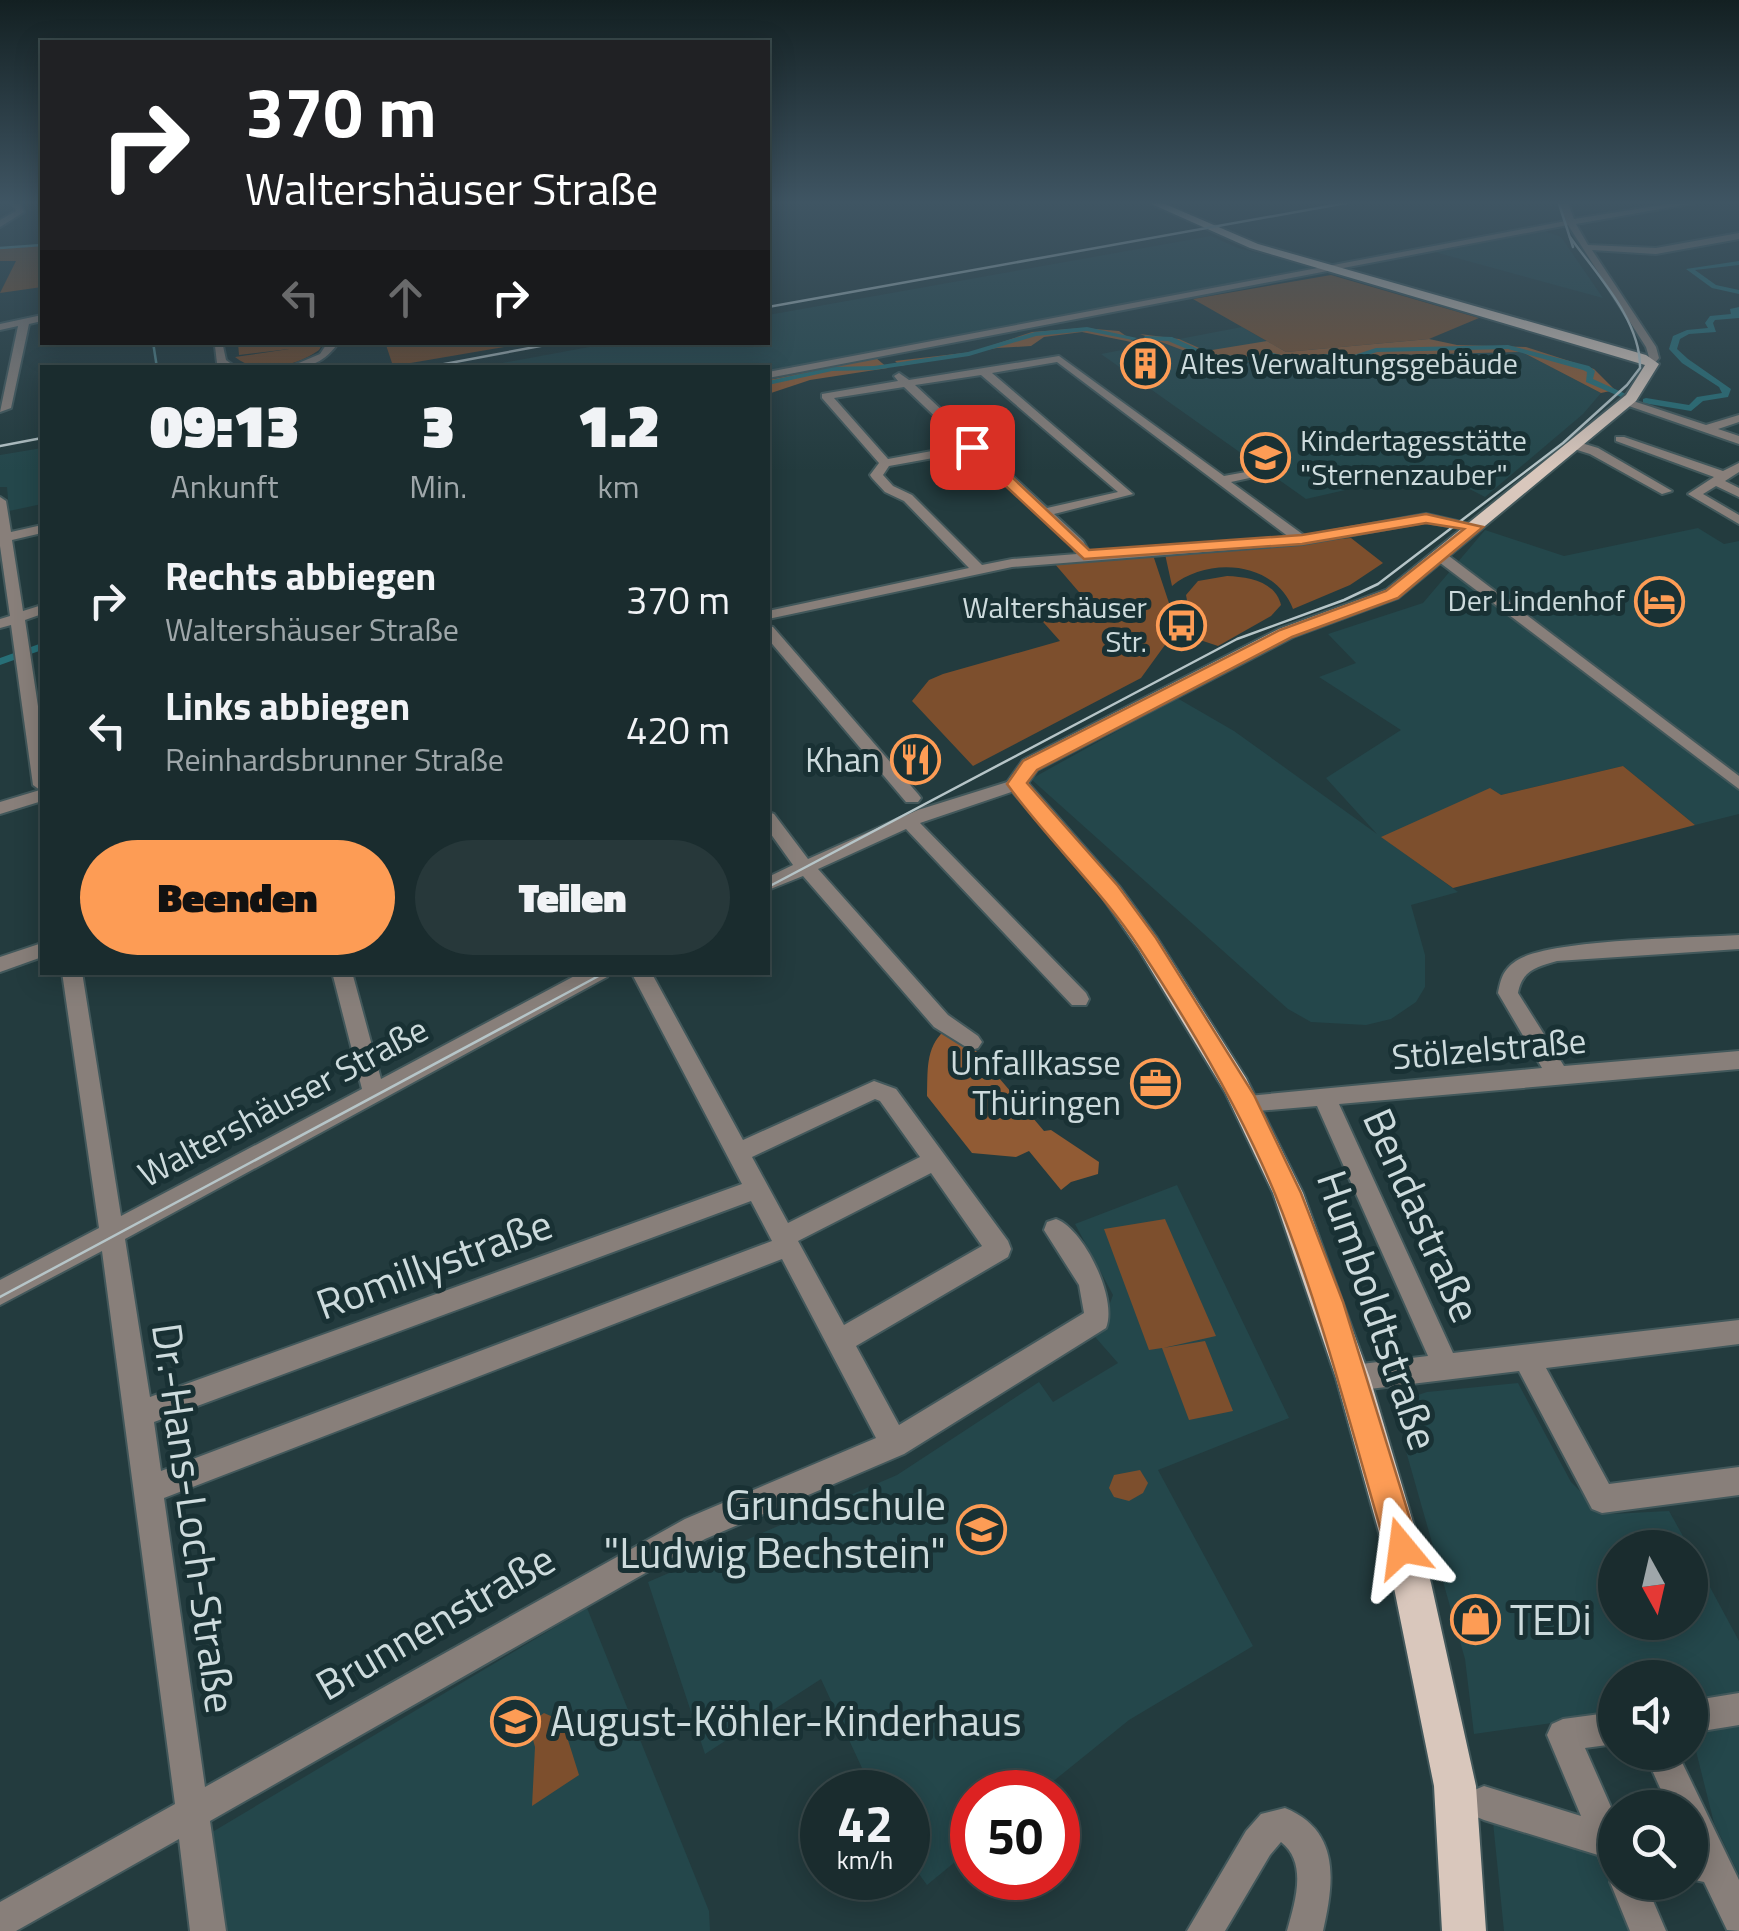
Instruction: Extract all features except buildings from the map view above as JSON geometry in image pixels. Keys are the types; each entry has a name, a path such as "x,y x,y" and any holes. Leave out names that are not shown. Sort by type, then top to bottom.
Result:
{"main road":[{"path":"1019,788 1030,765 1226,662 1286,633 1392,594 1626,402 1642,386 1651,365 1410,291"},
{"name":"Humboldtstraße","path":"1019,788 1111,892 1148,944 1245,1103 1288,1193 1353,1378 1412,1582 1438,1698 1460,1834 1464,1931"}],"street":[{"path":"770,375 1205,291"},
{"path":"1614,291 1651,346 1651,365"},
{"path":"0,327 40,318"},
{"path":"2,409 24,322"},
{"path":"300,365 324,356 332,345"},
{"path":"884,463 826,396 1060,360 1302,540"},
{"path":"0,366 15,364"},
{"path":"897,370 1084,554"},
{"path":"982,370 1127,494 1043,513"},
{"path":"1626,402 1739,440"},
{"path":"1709,428 1739,418"},
{"path":"1656,421 1739,450"},
{"path":"1620,439 1719,478 1739,493"},
{"path":"1575,446 1594,450 1666,491"},
{"path":"972,447 884,463 876,474 889,489 908,498 978,569"},
{"path":"1621,455 1666,478 1699,489"},
{"path":"1739,468 1694,494 1739,520"},
{"path":"1221,480 1264,471"},
{"path":"0,501 2,538 16,618 23,653 36,684 40,751"},
{"path":"770,615 978,569 1084,554 1302,540 1426,518 1476,527"},
{"path":"2,538 40,529"},
{"path":"1440,556 1739,784"},
{"path":"0,624 40,611"},
{"path":"770,632 912,798"},
{"path":"770,883 908,821 1019,788"},
{"path":"0,808 40,797"},
{"path":"770,820 940,1021 972,1042"},
{"path":"908,821 1079,999"},
{"path":"1558,1076 1508,992 1511,976 1526,963 1557,954 1739,942"},
{"path":"0,964 40,951"},
{"name":"Dr.-Hans-Loch-Straße","path":"72,975 138,1414 190,1813"},
{"path":"343,975 374,1092"},
{"name":"Waltershäuser Straße","path":"0,1293 594,975"},
{"path":"643,975 894,1444"},
{"name":"Stölzelstraße","path":"1245,1103 1739,1060"},
{"path":"737,1152 874,1090 888,1094 999,1248 839,1342"},
{"name":"Bendastraße","path":"1324,1096 1446,1367"},
{"path":"148,1490 785,1242 935,1160"},
{"name":"Romillystraße","path":"138,1414 756,1189"},
{"name":"Brunnenstraße","path":"0,1920 695,1529 894,1444 1097,1319 1098,1295 1093,1283 1056,1230"},
{"name":"Bendastraße","path":"1353,1378 1739,1332"},
{"path":"1525,1356 1602,1499 1739,1482"},
{"path":"1708,1714 1739,1709"},
{"path":"1598,1730 1563,1735 1598,1813"},
{"path":"1484,1803 1598,1841"},
{"path":"190,1813 208,1931"},
{"path":"1205,1931 1258,1843 1273,1826 1285,1825 1305,1840 1314,1865 1305,1931"},
{"path":"1708,1874 1739,1918"},
{"path":"1635,1900 1648,1931"}],"shaded area":[{"path":"902,291 1189,291 770,372 770,365 491,365 600,345 770,345 770,315"},
{"path":"1238,291 1386,291 1479,318 1429,339 1286,352 1193,299"},
{"path":"1578,291 1598,291 1603,298"},
{"path":"1242,327 1307,365 1338,366 1389,355 1522,352 1601,393 1583,414 1485,497 1433,470 1306,499 1101,354"},
{"path":"1083,328 1119,331 1136,343 1082,332 1044,337 1031,346 997,348 900,366 895,361 972,352 1032,332"},
{"path":"1140,334 1179,339 1206,351 1267,341 1286,352 1429,339 1457,345 1526,347 1594,369 1615,390 1601,393 1522,352 1389,355 1338,366 1307,365 1206,359"},
{"path":"238,345 322,345 300,360 281,365 251,365 235,357 289,349 239,355"},
{"path":"386,345 516,345 399,365 393,365"},
{"path":"876,358 888,368 810,380 770,393 770,380"},
{"path":"40,448 40,504 9,511 7,487 0,487 0,455"},
{"path":"1698,528 1724,544 1739,541 1739,814 1695,825 1623,766 1501,795 1382,837 1458,892 1411,905 1425,955 1425,987 1416,1002 1391,1019 1366,1025 1311,1022 1288,1009 1031,779 1177,698 1234,731 1377,834 1326,778 1401,730 1319,677 1356,663 1328,634 1423,603 1485,530 1564,556"},
{"path":"1351,538 1383,563 1350,585 1293,609 1272,581 1239,568 1204,570 1172,586 1165,554"},
{"path":"1153,555 1170,606 1170,638 1141,678 973,766 912,701 929,680 943,674 1060,641 1036,614 1085,599 1054,563"},
{"path":"1227,576 1252,579 1267,586 1281,605 1271,616 1218,646 1194,638 1186,595 1198,581"},
{"path":"1623,766 1695,825 1453,888 1381,837 1490,788 1501,795"},
{"path":"944,1031 971,1045 1044,1131 1051,1130 1099,1162 1098,1174 1071,1182 1061,1190 1029,1151 1016,1157 972,1153 927,1096 933,1045"},
{"name":"Grundschule \"Ludwig Bechstein\"","path":"1177,1185 1289,1418 1158,1470 1253,1646 1129,1720 1067,1770 950,1770 950,1866 930,1883 930,1770 863,1770 821,1679 705,1754 648,1582 897,1475 1039,1382 1053,1402 1118,1363 1089,1330 1106,1314 1113,1295 1075,1224"},
{"path":"1165,1219 1216,1336 1163,1348 1205,1341 1233,1411 1189,1420 1162,1348 1149,1350 1104,1229"},
{"path":"1518,1383 1571,1482 1583,1494 1611,1514 1669,1511 1680,1530 1598,1530 1598,1640 1708,1640 1708,1583 1739,1641 1739,1690 1734,1698 1708,1702 1708,1660 1598,1660 1598,1716 1474,1734 1465,1659 1404,1444 1401,1412 1415,1396"},
{"path":"1140,1470 1148,1483 1143,1493 1129,1501 1114,1497 1109,1488 1114,1475"},
{"name":"August-Köhler-Kinderhaus","path":"587,1608 709,1911 710,1931 226,1931 209,1834"},
{"path":"544,1713 562,1721 579,1775 532,1806 535,1747 530,1729"},
{"path":"1739,1723 1739,1875 1714,1823 1701,1770 1708,1770 1708,1728"},
{"path":"1493,1822 1598,1851 1598,1900 1622,1900 1635,1931 1504,1931"}],"waterway":[{"path":"1735,291 1739,292"},
{"path":"1646,401 1691,408 1700,399 1725,395 1728,391 1673,349 1676,338 1687,332 1713,330 1709,323 1713,318 1736,316 1733,311 1739,309"},
{"path":"770,383 832,369 874,368 969,354 1035,334 1087,329 1133,338"},
{"path":"1145,338 1169,339 1208,356 1251,359 1273,355 1300,362 1325,356 1352,358 1376,350 1508,347 1586,368 1591,371 1589,380 1624,395"},
{"path":"153,345 157,365"},
{"path":"0,662 40,647"}],"tram line":[{"path":"770,886 1237,639 1378,584 1563,443 1627,385 1640,368 1638,350 1625,315 1610,291"},
{"path":"0,1297 600,975"}],"railway":[{"path":"770,307 856,291"},
{"path":"439,365 546,345"},
{"path":"0,446 40,438"}],"place":[{"name":"Altes Verwaltungsgebäude","path":"1145,364"},
{"name":"Kindertagesstätte \"Sternenzauber\"","path":"1265,458"},
{"name":"Der Lindenhof","path":"1660,601"},
{"name":"Waltershäuser Str.","path":"1182,625"},
{"name":"Khan","path":"915,760"},
{"name":"Unfallkasse Thüringen","path":"1156,1083"},
{"name":"Grundschule \"Ludwig Bechstein\"","path":"981,1529"},
{"name":"TEDi","path":"1475,1620"},
{"name":"August-Köhler-Kinderhaus","path":"515,1721"}],"route":[{"path":"972,447 1078,544 1084,554 1302,540 1426,518 1476,527 1392,594 1286,633 1226,662 1030,765 1016,784 1111,892 1184,998 1245,1103 1288,1193 1328,1302 1402,1548"}]}
